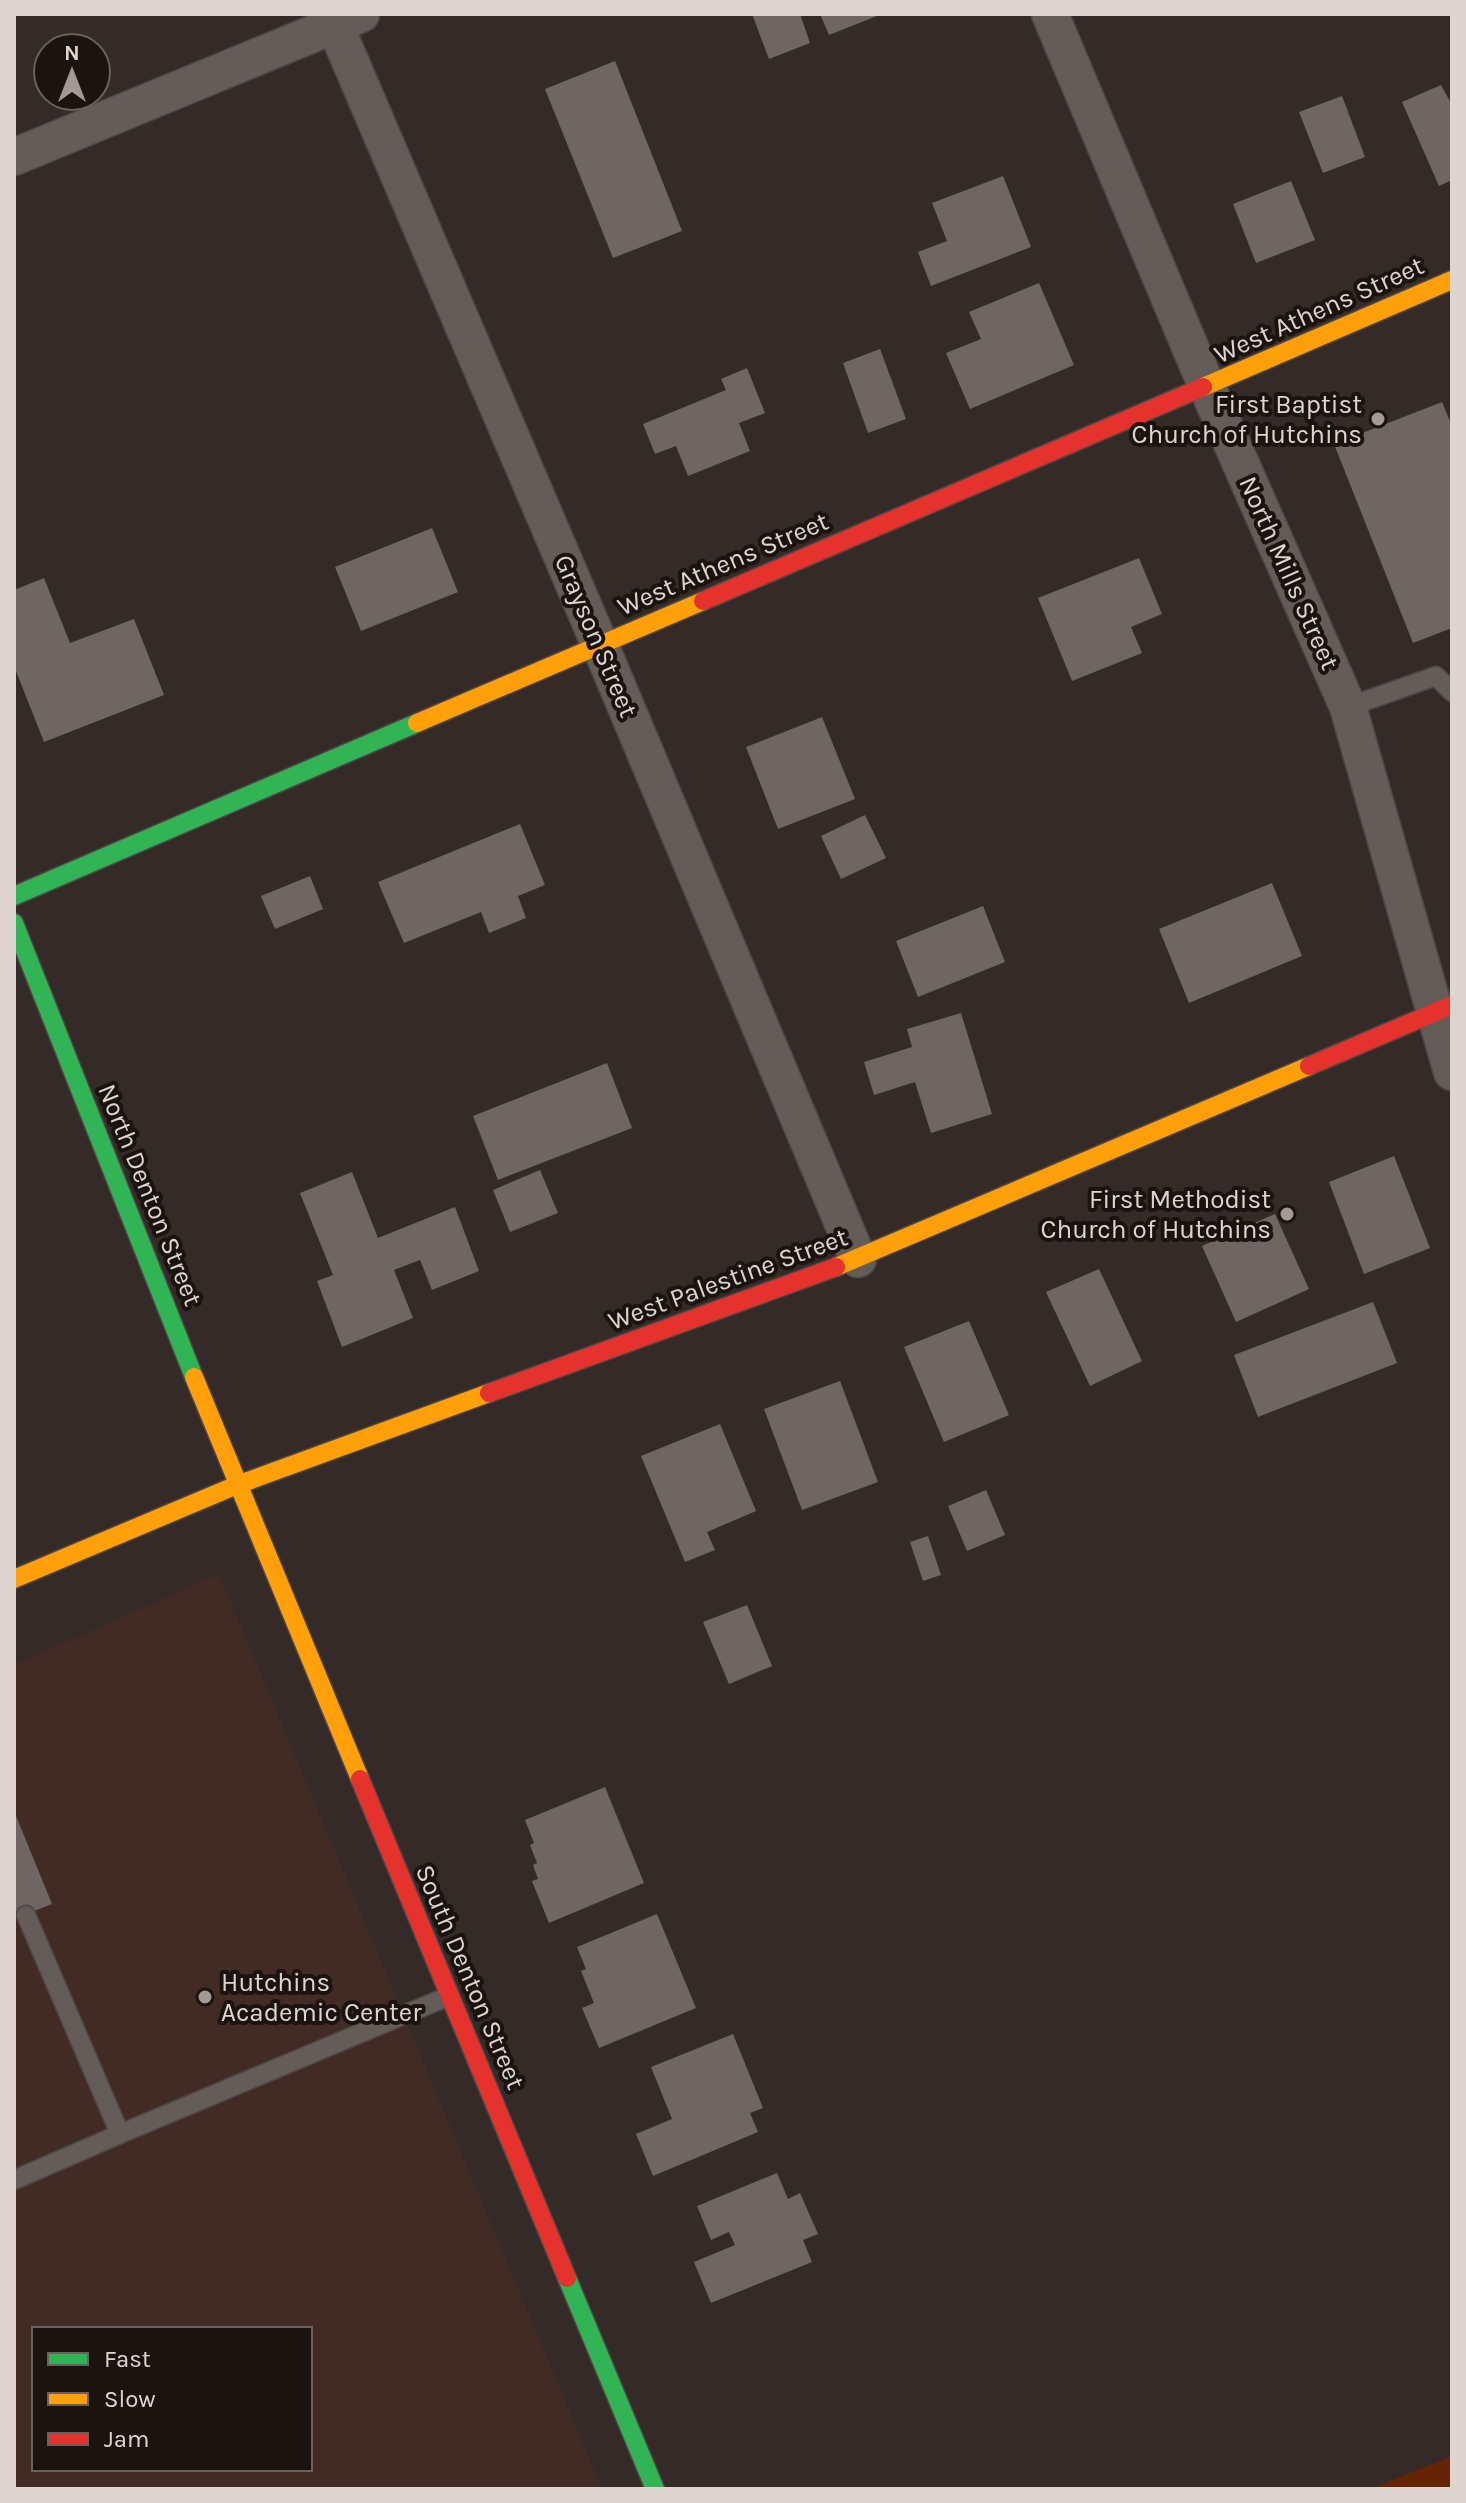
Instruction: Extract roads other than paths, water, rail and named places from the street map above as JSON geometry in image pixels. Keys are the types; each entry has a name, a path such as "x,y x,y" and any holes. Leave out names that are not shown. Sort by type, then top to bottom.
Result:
{"street":[{"name":"North Mills Street","path":"1050,14 1207,387 1348,707 1444,1009 1452,1072"},
{"path":"14,157 342,18"},
{"name":"Grayson Street","path":"342,18 600,645 858,1259"},
{"name":"West Athens Street","path":"14,896 1452,280"},
{"name":"North Denton Street","path":"14,923 237,1485"},
{"name":"West Palestine Street","path":"14,1579 237,1485 858,1259 1444,1009"},
{"name":"South Denton Street","path":"237,1485 655,2489"}],"lane":[{"path":"1348,707 1444,671 1452,692"},
{"path":"26,1915 120,2134"},
{"path":"14,2180 449,1996"}],"place":[{"name":"First Baptist Church of Hutchins","path":"1378,419"},
{"name":"First Methodist Church of Hutchins","path":"1287,1214"},
{"name":"Hutchins Academic Center","path":"205,1997"}]}
